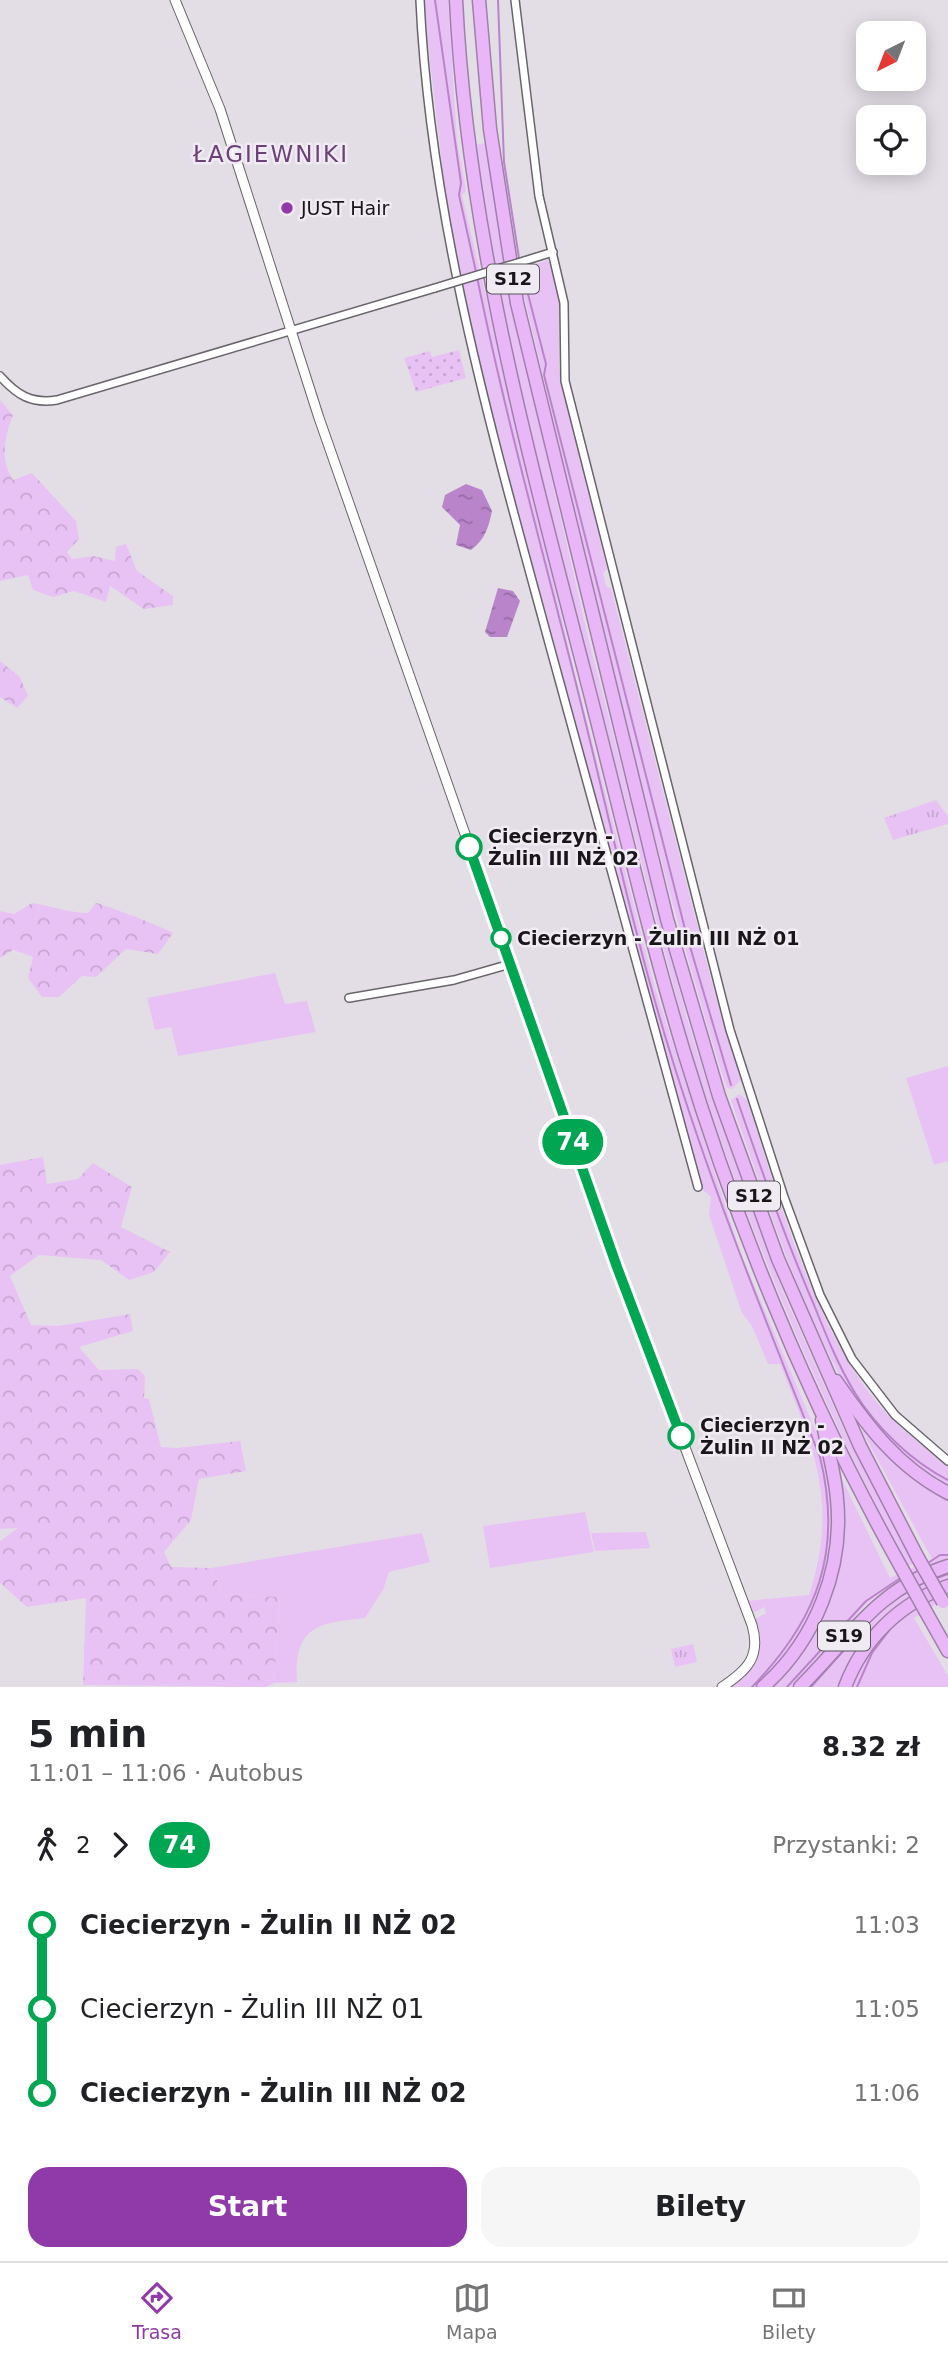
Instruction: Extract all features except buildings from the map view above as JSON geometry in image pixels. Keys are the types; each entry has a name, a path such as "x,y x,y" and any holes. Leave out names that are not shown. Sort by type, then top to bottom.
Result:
{"highway":[{"name":"S12","path":"456,0 472,171 497,314 649,923 684,1052 726,1177 777,1312 820,1410 901,1567 948,1651"},
{"name":"S12","path":"479,0 490,129 517,303 667,919 736,1148 817,1353 860,1446 945,1606"},
{"path":"817,1353 879,1441 908,1467 948,1493"},
{"path":"763,1687 791,1658 805,1637 825,1596 831,1572 836,1546 838,1502 820,1410"},
{"name":"S19","path":"800,1687 870,1609 904,1585 948,1566"},
{"path":"845,1687 862,1652 887,1622 916,1601 948,1586"}],"street":[{"path":"175,0 220,109 290,330 617,1267 755,1635 756,1652 751,1663 722,1687"},
{"path":"420,0 445,214 475,365 698,1187"},
{"path":"515,0 537,184 564,303 562,357 567,393 710,958 754,1110 812,1274 842,1342 883,1402 908,1429 948,1461"},
{"path":"0,376 25,398 50,402 553,252"},
{"path":"349,998 454,980 510,964"}],"green space":[{"path":"423,0 448,0 457,140 466,191 462,195 576,678 655,988 741,1254 825,1453 835,1521 823,1591 793,1648 755,1687 729,1687 754,1666 759,1652 755,1619 766,1613 764,1607 753,1613 747,1601 809,1595 818,1562 822,1532 818,1477 803,1423 780,1364 768,1364 752,1326 742,1313 709,1215 711,1197 703,1190 656,1027 486,393 448,217"},
{"path":"487,143 523,353 589,641 686,1015 711,1096 783,1292 845,1432 913,1564 908,1566 842,1436 782,1302 730,1166 684,1027 511,361 473,145"},
{"path":"547,260 555,272 560,296 559,368 607,569 603,573 606,586 611,588 710,975 741,1080 732,1089 727,1088 722,1074 665,875 589,573 518,270"},
{"path":"459,350 466,378 416,392 404,358 430,351 432,357"},
{"path":"0,400 13,415 5,449 9,472 13,480 32,473 76,521 79,539 67,552 72,559 93,556 115,561 116,547 126,544 137,571 173,596 173,605 144,609 110,586 106,602 74,591 53,597 33,590 28,575 0,581"},
{"path":"0,661 20,677 28,696 17,708 0,697"},
{"path":"936,800 948,816 948,824 893,840 884,818"},
{"path":"32,903 88,913 96,903 173,933 158,954 126,949 96,977 82,976 59,997 42,997 28,978 33,957 13,950 0,958 0,911 14,914"},
{"path":"275,973 285,1004 307,1001 316,1032 178,1056 171,1027 155,1030 147,998"},
{"path":"948,1066 948,1161 934,1165 906,1078"},
{"path":"739,1094 747,1100 802,1265 839,1346 887,1414 916,1441 948,1465 948,1489 896,1451 868,1420 843,1381 821,1338 781,1243 731,1100"},
{"path":"43,1157 47,1184 78,1179 93,1163 132,1187 121,1227 170,1252 154,1272 129,1280 101,1260 39,1255 10,1276 31,1325 58,1326 130,1314 133,1331 79,1347 99,1370 138,1369 145,1376 144,1398 149,1399 161,1447 177,1448 240,1441 246,1471 199,1479 191,1520 164,1552 171,1567 211,1568 224,1594 280,1597 274,1683 266,1687 83,1685 86,1598 27,1607 0,1583 0,1541 18,1528 0,1529 0,1165"},
{"path":"864,1428 948,1498 948,1560 890,1585 864,1606 793,1687 769,1687 823,1611 840,1475 890,1578 932,1559 862,1431"},
{"path":"585,1512 594,1552 490,1568 483,1526"},
{"path":"646,1532 650,1548 595,1551 591,1533"},
{"path":"422,1533 430,1562 389,1572 383,1590 365,1618 334,1622 312,1631 300,1649 297,1682 274,1683 280,1597 224,1594 211,1568"},
{"path":"948,1571 948,1581 898,1608 841,1687 808,1687 871,1614 898,1594"},
{"path":"948,1590 948,1596 914,1618 948,1676 948,1687 850,1687 867,1655 890,1630 902,1619"},
{"path":"693,1644 697,1662 675,1667 671,1649"}],"water":[{"path":"466,484 482,490 492,511 486,532 471,550 456,545 460,525 442,507 445,495"},
{"path":"498,588 513,591 520,601 507,637 490,637 485,632"}],"waterway":[{"path":"435,0 461,183 459,195 476,272"},
{"path":"498,0 504,162 519,258"},
{"path":"520,263 546,364 544,375 686,933 731,1085"},
{"path":"477,277 639,944 666,1039 719,1198 820,1457 828,1523 826,1553 819,1582 809,1609 794,1636 752,1687"},
{"path":"737,1099 793,1254 849,1382 873,1418 908,1454 948,1480"},
{"path":"928,1563 940,1555 948,1555"},
{"path":"937,1578 948,1574"},
{"path":"787,1687 866,1601 902,1577"},
{"path":"811,1687 871,1620"},
{"path":"857,1687 872,1653 891,1628"}],"bus line":[{"name":"74","path":"469,847 617,1267 681,1436"}],"place":[{"name":"JUST Hair","path":"287,208"},
{"name":"Ciecierzyn - Żulin III NŻ 02","path":"469,847"},
{"name":"Ciecierzyn - Żulin III NŻ 01","path":"501,938"},
{"name":"Ciecierzyn - Żulin II NŻ 02","path":"681,1436"}],"district":[{"name":"ŁAGIEWNIKI","path":"271,154"}]}
